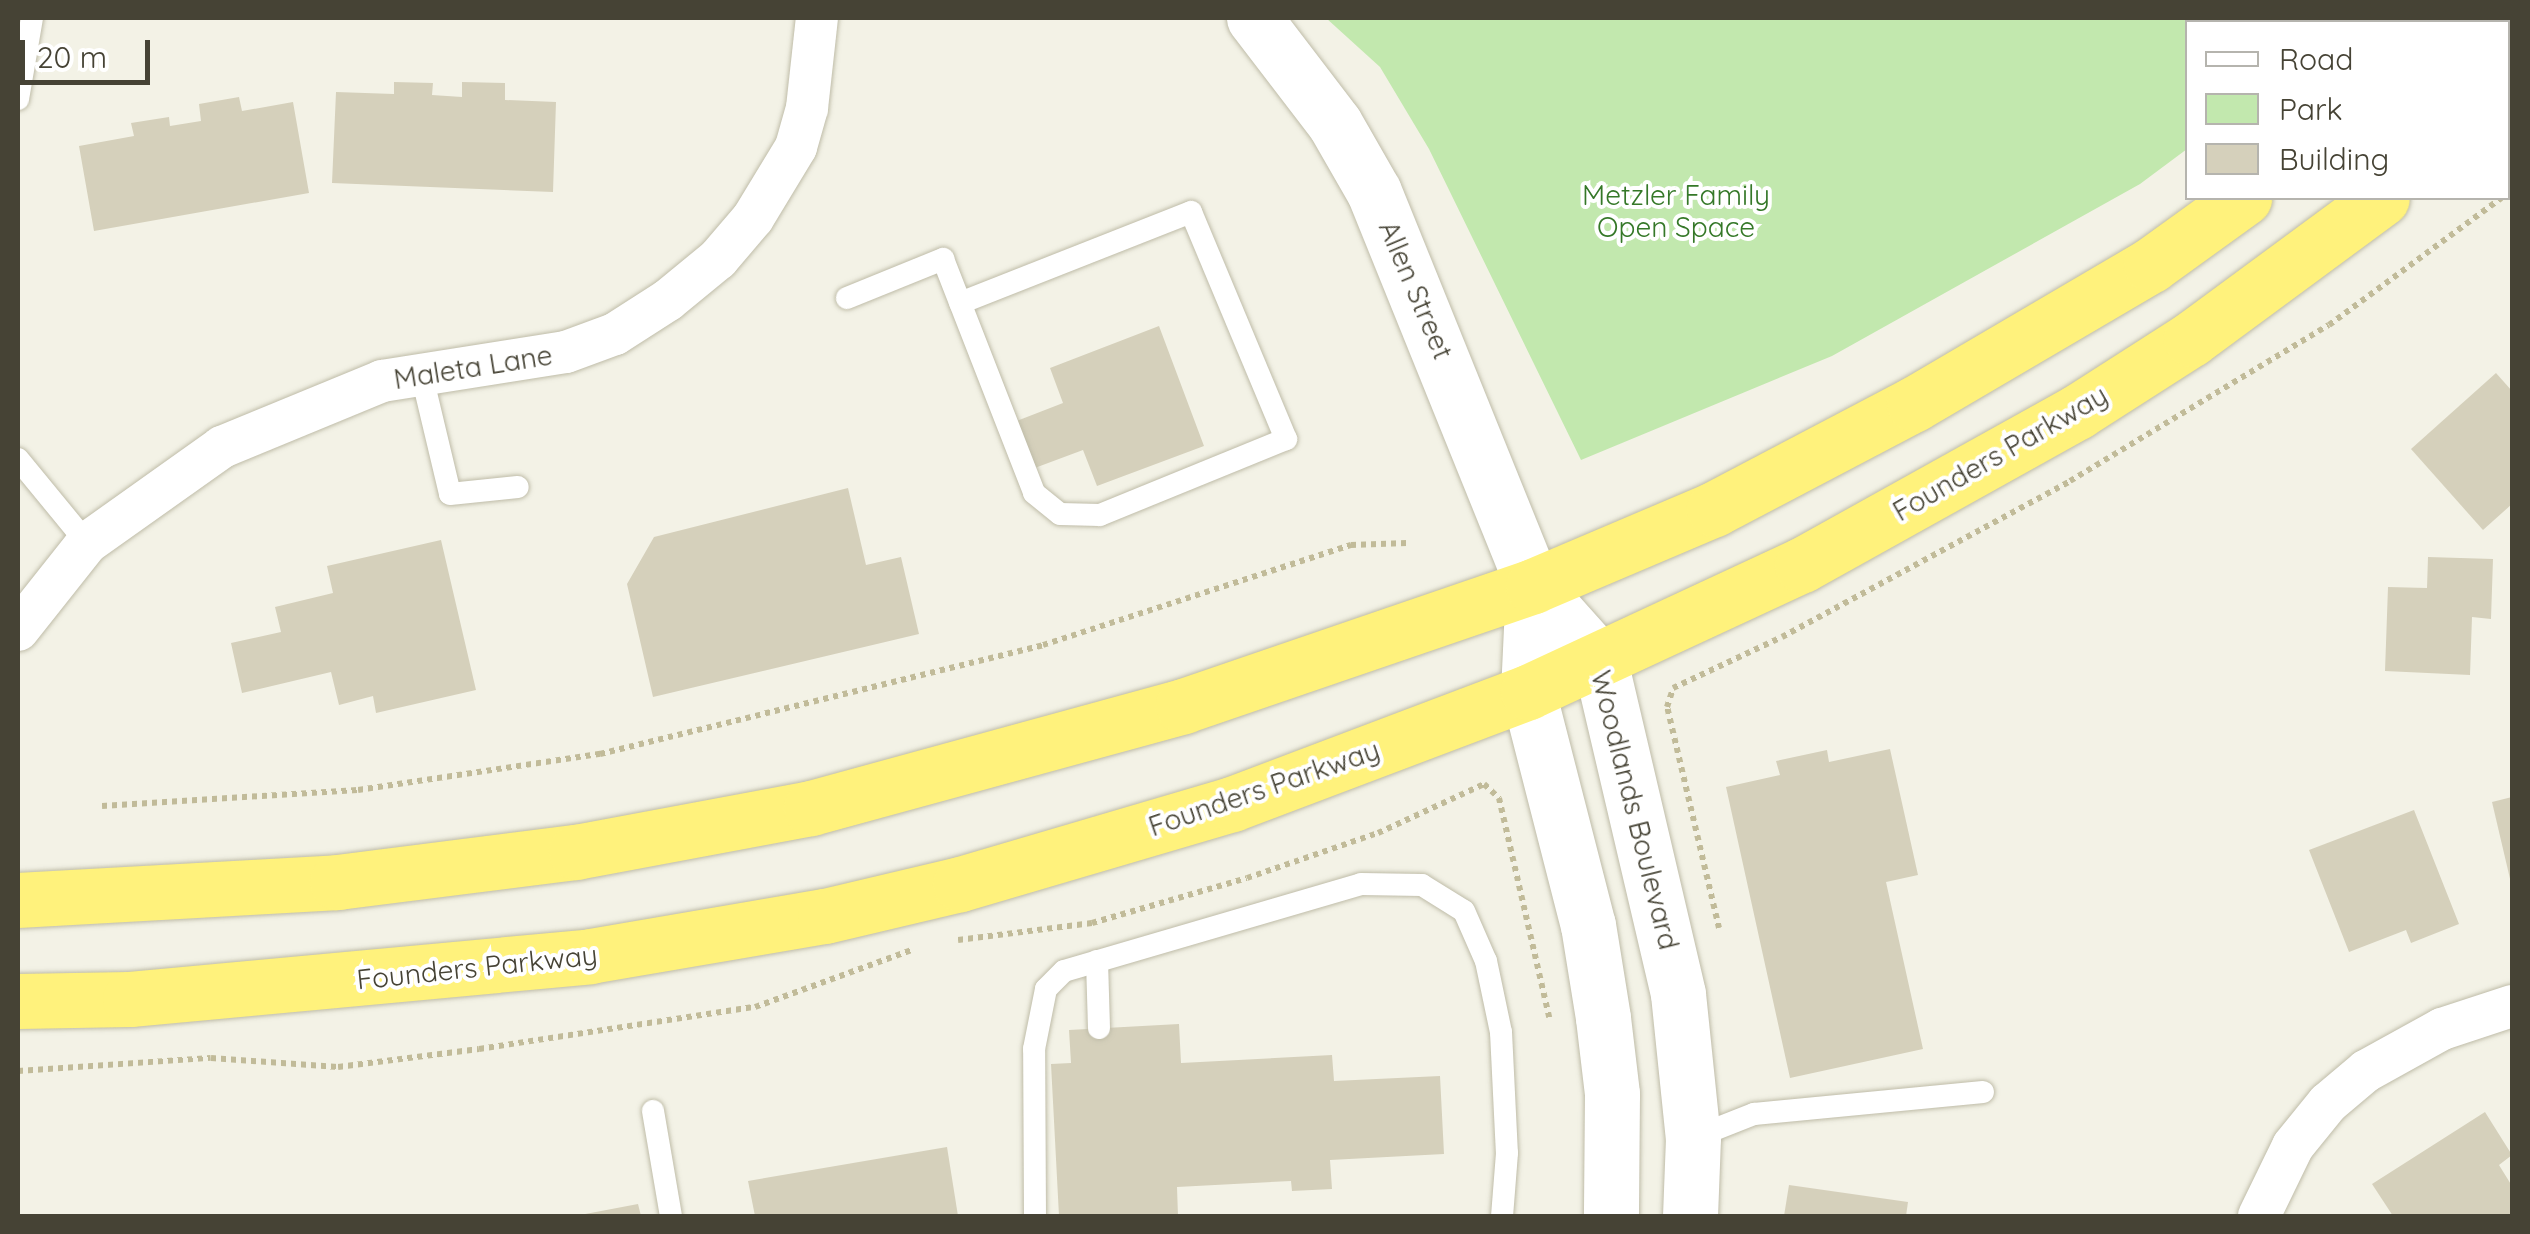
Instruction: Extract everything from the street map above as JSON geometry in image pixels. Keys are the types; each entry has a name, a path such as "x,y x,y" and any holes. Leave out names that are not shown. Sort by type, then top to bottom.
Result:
{"highway":[{"path":"18,900 338,882 576,852 811,808 1183,706 1534,586 1714,509 1914,404 2150,265 2241,200"},
{"name":"Founders Parkway","path":"18,1001 130,999 464,972 824,916 960,884 1232,804 1528,692 1802,565 2077,412 2191,339 2379,200"}],"street":[{"name":"Maleta Lane","path":"18,630 88,544 222,446 319,402 421,372 566,352 615,334 718,259 765,202 796,147 807,108 817,18"},
{"name":"Allen Street","path":"1254,18 1335,124 1374,192 1534,586"},
{"name":"Woodlands Boulevard","path":"1534,586 1600,661 1661,901 1689,1072 1693,1138 1690,1216"},
{"path":"1534,586 1528,692 1588,925 1604,1018 1612,1094 1611,1216"},
{"path":"2260,1216 2294,1146 2354,1082 2442,1029 2512,1006"}],"lane":[{"path":"18,100 32,18"},
{"path":"848,298 942,259 1034,493 1060,514 1100,515 1286,439 1191,212 960,303"},
{"path":"421,372 450,494 518,487"},
{"path":"18,458 88,544"},
{"path":"1036,1216 1034,1049 1046,989 1064,971 1361,884 1422,885 1464,911 1486,961 1501,1032 1507,1153 1502,1216"},
{"path":"1097,961 1100,1028"},
{"path":"1693,1138 1754,1114 1983,1092"},
{"path":"652,1111 672,1216"}],"path":[{"path":"1719,928 1667,707 1673,688 1782,637 2070,482 2329,325 2498,200"},
{"path":"102,806 358,790 600,754 838,701 1044,646 1351,545 1407,543"},
{"path":"951,941 1092,923 1247,878 1378,832 1484,784 1499,798 1549,1018"},
{"path":"18,1072 211,1058 338,1067 479,1050 755,1007 932,945"}],"green space":[{"name":"Metzler Family Open Space","path":"1326,18 2364,18 2185,20 2185,150 2140,184 1832,356 1581,460 1429,149 1380,67"}],"building":[{"path":"394,82 433,83 432,95 462,97 462,82 505,83 505,100 556,102 553,192 332,183 336,92 394,94"},
{"path":"239,97 242,111 293,102 309,193 94,231 79,146 134,136 131,123 169,117 170,126 201,121 199,104"},
{"path":"1159,326 1204,446 1097,486 1083,450 1024,472 1006,425 1063,403 1050,368"},
{"path":"2496,373 2512,391 2512,504 2483,530 2411,449"},
{"path":"848,488 866,565 901,557 919,634 653,697 627,584 654,537"},
{"path":"441,540 476,690 376,713 373,696 339,705 331,672 242,693 231,643 281,632 275,607 333,593 327,566"},
{"path":"2428,557 2493,559 2491,619 2472,617 2470,675 2385,671 2388,587 2427,588"},
{"path":"1890,749 1918,875 1886,882 1923,1049 1790,1078 1726,787 1780,775 1776,761 1827,750 1829,762"},
{"path":"2512,797 2512,883 2511,883 2492,802"},
{"path":"2414,810 2459,924 2411,943 2406,930 2349,952 2309,850"},
{"path":"1179,1024 1181,1063 1332,1055 1334,1081 1440,1076 1444,1154 1330,1160 1332,1189 1292,1191 1291,1181 1177,1187 1178,1216 1059,1216 1051,1064 1071,1063 1069,1030"},
{"path":"2485,1112 2512,1155 2499,1165 2512,1186 2512,1216 2393,1216 2372,1184"},
{"path":"947,1147 958,1216 755,1216 748,1181"},
{"path":"1789,1185 1908,1202 1906,1216 1784,1216"},
{"path":"638,1204 641,1216 580,1216 580,1215"}]}
